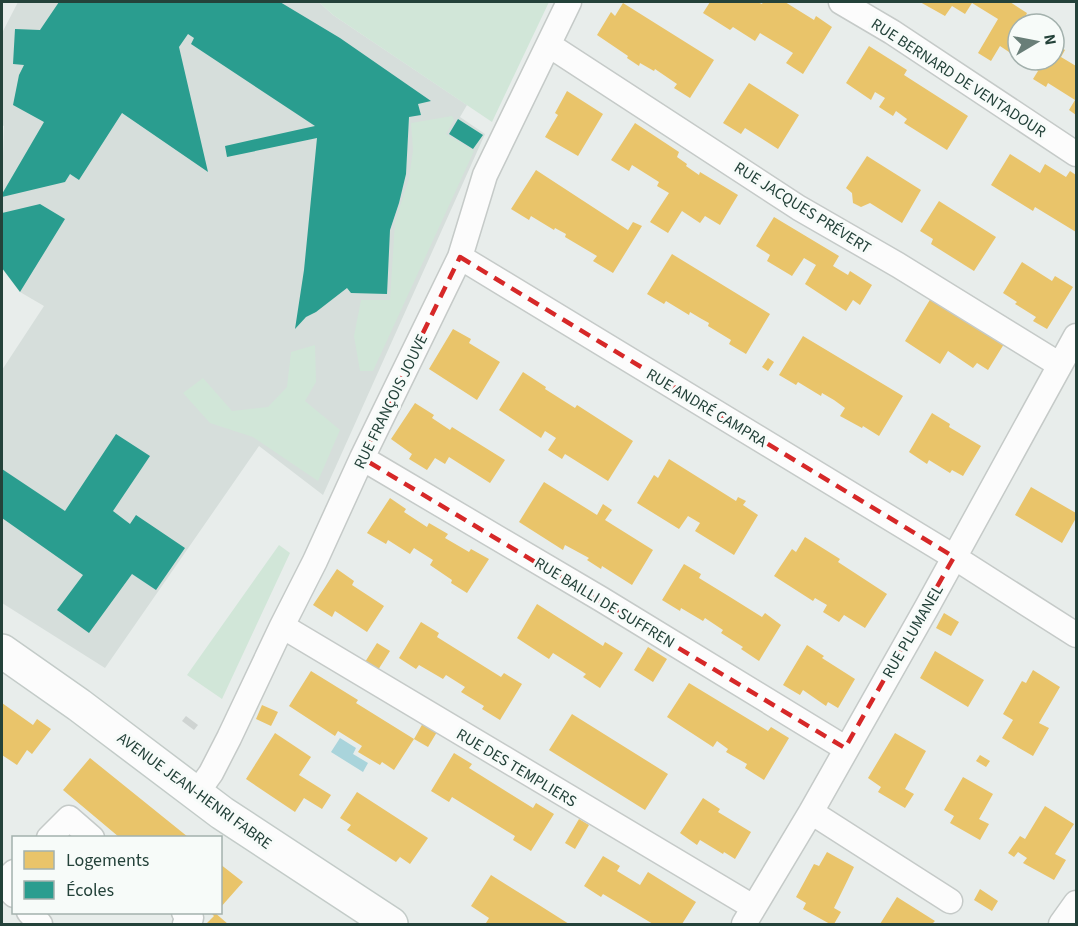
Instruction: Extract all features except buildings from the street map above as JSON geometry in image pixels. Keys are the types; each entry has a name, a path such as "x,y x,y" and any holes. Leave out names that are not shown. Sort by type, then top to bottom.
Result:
{"main road":[{"name":"AVENUE JEAN-HENRI FABRE","path":"2,651 79,705 222,813 391,924"}],"street":[{"name":"RUE FRANÇOIS JOUVE","path":"196,794 211,773 230,738 460,257 485,175 569,2"},
{"name":"RUE BERNARD DE VENTADOUR","path":"842,2 892,32 1077,154"},
{"name":"RUE JACQUES PRÉVERT","path":"549,45 799,208 1060,365"},
{"name":"RUE ANDRÉ CAMPRA","path":"460,257 954,557 1077,635"},
{"name":"RUE PLUMANEL","path":"748,916 811,812 1077,336"},
{"name":"RUE BAILLI DE SUFFREN","path":"362,458 601,598 845,748"},
{"name":"RUE DES TEMPLIERS","path":"282,626 748,916"},
{"path":"811,812 950,901"},
{"path":"50,836 69,818 91,836"},
{"path":"1061,924 1077,903"}],"highlighted area":[{"path":"460,257 954,557 845,748 362,458"}],"shaded area":[{"path":"18,2 319,2 333,15 467,105 460,117 485,134 323,495 259,446 105,668 2,603 2,370 44,306 20,292 2,268 4,126 2,125 2,33"}],"green space":[{"path":"319,2 549,2 492,122 333,15"},
{"path":"452,116 454,120 446,134 474,151 373,371 360,371 354,336 361,300 390,300 395,222 409,179 413,150 411,123"},
{"path":"315,345 316,382 305,401 340,430 318,481 253,437 210,423 183,393 203,378 232,411 268,407 287,387 291,352"},
{"path":"279,545 290,553 222,699 187,675"}],"water":[{"path":"340,738 356,748 353,754 368,763 363,772 331,752"}]}
